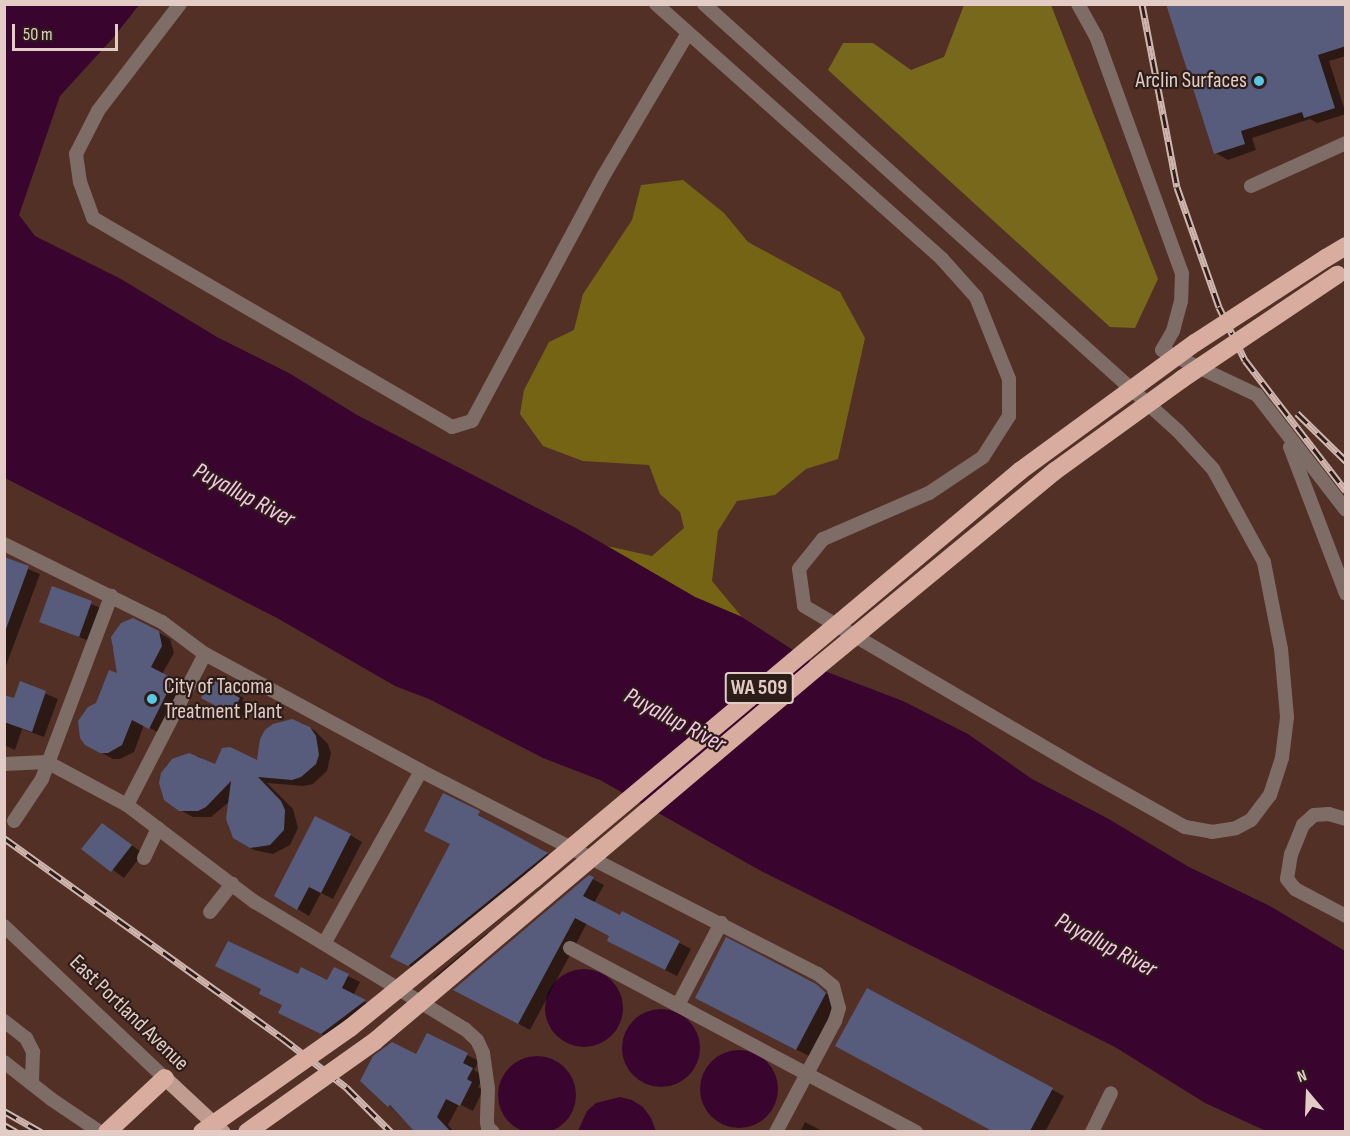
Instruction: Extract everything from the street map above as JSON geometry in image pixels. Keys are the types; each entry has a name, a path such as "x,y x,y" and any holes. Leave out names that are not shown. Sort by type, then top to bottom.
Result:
{"highway":[{"name":"WA 509","path":"202,1131 350,1028 534,879 1020,471 1195,343 1346,246"},
{"name":"WA 509","path":"248,1131 375,1041 816,668 1055,471 1182,379 1341,273"},
{"path":"107,1131 159,1073"}],"main road":[{"name":"East Portland Avenue","path":"159,1073 223,1131"}],"street":[{"path":"180,4 98,111 76,154 80,182 93,218 452,427 472,421 604,175 688,33"},
{"path":"656,4 942,259 976,297 1009,379 1009,416 983,457 929,493 823,539 798,569 804,606 1087,772 1185,826 1212,832 1236,828 1251,820 1270,795 1282,758 1287,717 1281,649 1264,562 1213,469 1178,431 705,4"},
{"path":"1078,4 1096,36 1182,274 1181,301 1173,331 1162,350 1257,395 1346,510"},
{"path":"1251,186 1346,143"},
{"path":"1282,427 1346,594"},
{"path":"4,544 162,622 205,654 421,771 818,974 833,986 838,1008 835,1021 776,1131"},
{"path":"14,821 42,779 111,596"},
{"path":"127,805 205,654"},
{"path":"4,764 47,762 127,805 255,902 325,942 465,1029 477,1040 487,1070 487,1122 488,1128 493,1131"},
{"path":"325,942 421,771"},
{"path":"1346,819 1329,814 1314,815 1303,825 1291,854 1287,879 1295,889 1346,916"},
{"path":"144,858 158,828"},
{"path":"210,912 232,884"},
{"path":"678,1005 721,923"},
{"name":"East Portland Avenue","path":"4,926 159,1073"},
{"path":"570,948 912,1131"},
{"path":"4,1021 26,1038 33,1052 32,1084"},
{"path":"4,1062 100,1131"},
{"path":"1092,1131 1111,1093"}],"shaded area":[{"path":"964,5 1051,5 1158,279 1135,328 1110,327 828,70 843,43 873,43 911,70 944,57"},
{"path":"683,180 724,213 748,242 840,292 865,338 838,459 806,469 775,495 737,501 718,531 712,581 742,617 695,597 607,546 652,556 684,528 680,512 660,494 649,465 583,461 543,446 520,414 524,390 549,342 574,330 583,294 632,220 641,185"}],"water":[{"name":"Puyallup River","path":"4,5 139,5 113,38 60,96 19,215 35,236 121,279 217,337 289,373 357,415 576,528 695,597 742,617 827,672 903,701 968,734 1032,779 1107,818 1189,867 1270,906 1345,951 1345,1131 1266,1131 1205,1103 1115,1047 761,871 600,780 543,758 429,699 395,686 277,618 5,478"},
{"path":"584,969 599,972 612,980 620,993 623,1008 620,1023 612,1036 599,1044 584,1047 569,1044 556,1036 548,1023 545,1008 548,993 556,980 569,972"},
{"path":"661,1009 676,1012 693,1026 700,1048 697,1063 683,1080 661,1087 646,1084 629,1070 622,1048 625,1033 639,1016"},
{"path":"739,1050 754,1053 767,1061 775,1074 778,1089 775,1104 767,1117 754,1125 739,1128 724,1125 711,1117 703,1104 700,1089 703,1074 711,1061 724,1053"},
{"path":"537,1056 552,1059 564,1068 573,1080 576,1095 573,1110 564,1122 552,1131 537,1134 522,1131 510,1122 501,1110 498,1095 501,1080 510,1068 522,1059"},
{"path":"620,1097 632,1100 643,1107 656,1131 578,1131 587,1111 596,1103"}],"building":[{"name":"Arclin Surfaces","path":"1166,4 1346,4 1346,46 1318,55 1335,108 1304,118 1302,112 1241,131 1245,144 1214,154"},
{"path":"4,557 29,566 6,629 4,629"},
{"path":"52,586 92,601 79,637 39,622"},
{"path":"133,618 159,631 162,646 151,667 174,679 149,729 132,720 122,745 108,753 100,753 85,745 80,738 78,721 88,707 96,703 109,670 117,673 111,637 121,623"},
{"path":"211,679 233,690 231,693 240,698 233,711 225,707 223,710 201,698"},
{"path":"20,681 46,691 32,732 4,722 4,695 14,698"},
{"path":"292,719 310,727 316,736 319,755 316,764 301,777 292,780 258,777 281,801 285,810 284,830 270,845 250,848 233,838 226,819 231,781 206,807 198,811 179,811 164,800 159,783 161,773 172,759 189,753 215,764 222,748 230,747 257,760 260,739 265,730 273,724"},
{"path":"443,793 480,811 478,815 548,853 408,966 390,957 450,844 424,831"},
{"path":"315,816 351,834 321,893 309,887 297,910 274,896"},
{"path":"102,823 132,845 111,872 81,849"},
{"path":"589,875 594,877 583,896 620,915 622,911 680,941 665,970 607,941 609,936 575,918 518,1024 453,990"},
{"path":"726,937 816,984 826,993 796,1050 695,998"},
{"path":"228,941 298,974 301,967 327,980 334,967 349,974 342,988 366,1000 321,1034 278,1013 282,1005 259,994 261,989 215,966"},
{"path":"867,988 1053,1088 1030,1131 992,1131 835,1046"},
{"path":"427,1033 468,1053 463,1063 473,1068 467,1079 472,1082 460,1106 446,1099 437,1117 450,1131 414,1131 390,1105 388,1107 360,1081 373,1056 392,1042 416,1054"}],"railway":[{"path":"1142,4 1177,187 1219,307 1245,360 1346,491"},
{"path":"1297,413 1346,461"},
{"path":"4,838 281,1037 346,1087 391,1132"},
{"path":"4,1111 41,1132"},
{"path":"4,1125 16,1132"}],"place":[{"name":"Arclin Surfaces","path":"1259,81"},
{"name":"City of Tacoma Treatment Plant","path":"152,699"}]}
